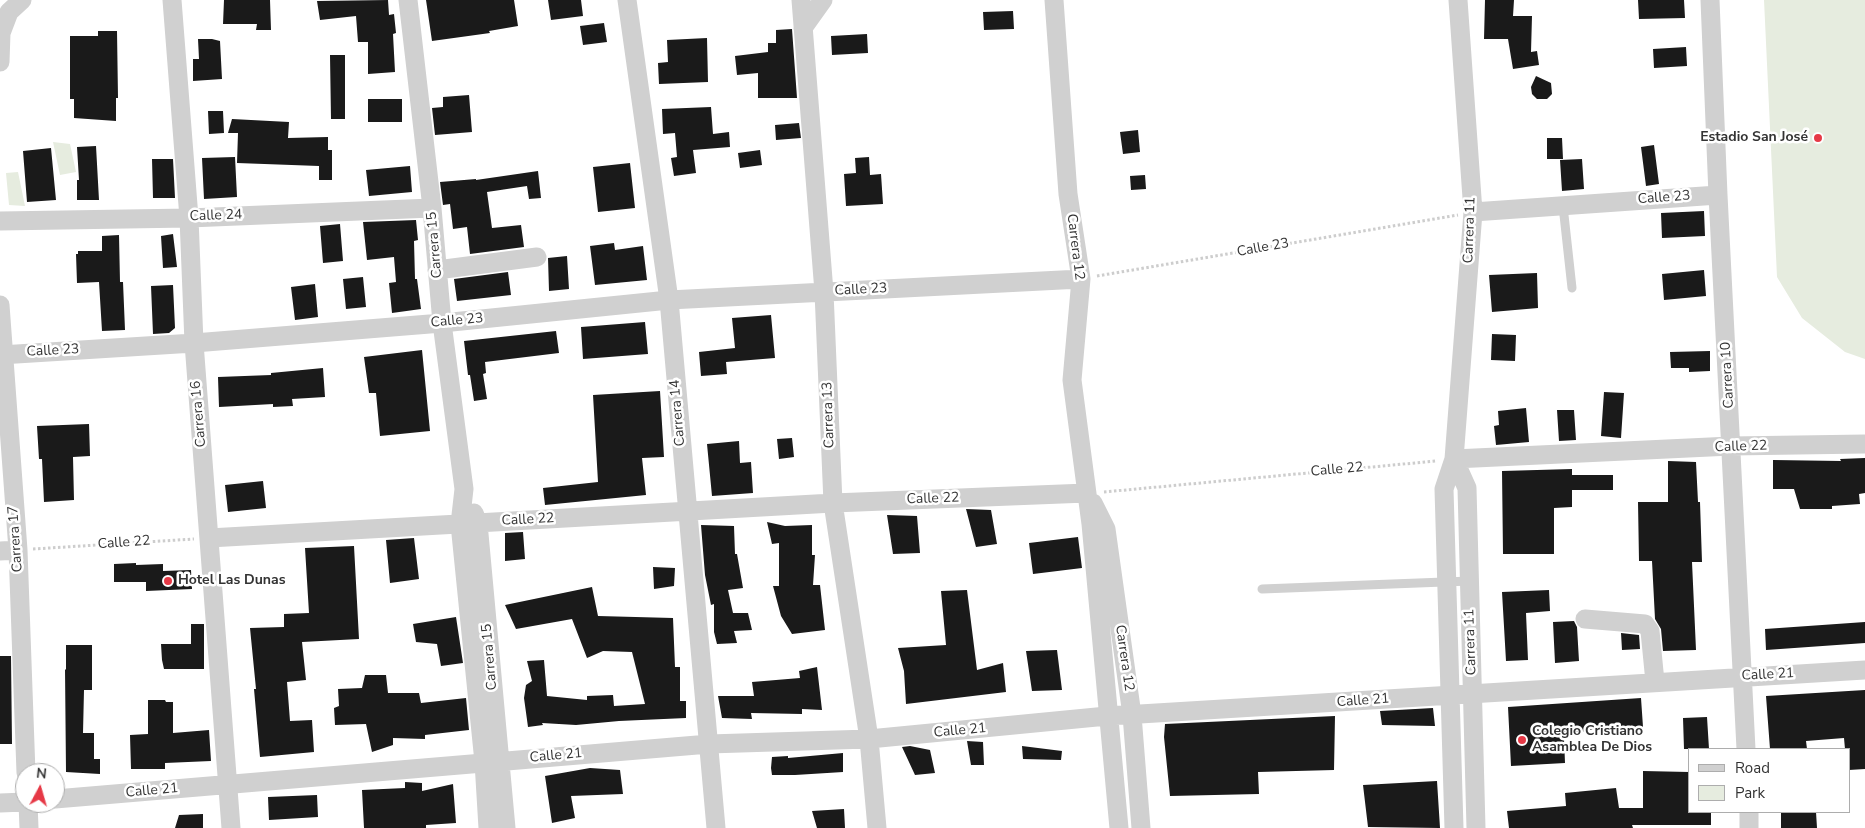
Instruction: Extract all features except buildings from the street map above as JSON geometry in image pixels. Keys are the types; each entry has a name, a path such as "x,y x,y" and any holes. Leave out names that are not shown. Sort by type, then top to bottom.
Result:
{"street":[{"name":"Carrera 16","path":"172,0 189,218 194,343 232,828"},
{"name":"Carrera 15","path":"408,0 432,208 442,323 469,524 492,762 506,828"},
{"name":"Carrera 14","path":"627,0 669,300 686,510 716,828"},
{"name":"Carrera 13","path":"801,0 824,292 833,503 869,739 877,828"},
{"path":"804,28 822,0"},
{"name":"Carrera 12","path":"1054,0 1068,194 1081,279 1072,380 1087,493 1119,828"},
{"name":"Carrera 11","path":"1454,828 1444,489 1454,459 1473,212 1458,0"},
{"name":"Carrera 10","path":"1710,0 1746,748"},
{"path":"0,62 1,33 10,6"},
{"name":"Calle 23","path":"1473,212 1718,194"},
{"name":"Calle 24","path":"0,222 189,218 432,208"},
{"path":"437,270 537,257"},
{"name":"Calle 23","path":"2,354 194,343 442,323 669,300 1081,279"},
{"name":"Carrera 17","path":"0,304 9,551 25,763"},
{"name":"Calle 22","path":"1454,459 1731,446 1865,444"},
{"name":"Carrera 11","path":"1454,459 1467,488 1476,828"},
{"name":"Carrera 12","path":"1087,493 1106,529 1132,715 1141,828"},
{"name":"Calle 22","path":"209,538 686,510 1087,493"},
{"path":"1585,619 1645,624 1650,631 1655,682"},
{"name":"Calle 21","path":"65,798 709,744 869,739 1107,716 1865,670"},
{"name":"Carrera 15","path":"488,828 492,762"},
{"path":"0,803 15,802"},
{"path":"27,813 29,828"},
{"path":"1749,813 1750,828"}],"lane":[{"path":"1563,206 1572,288"},
{"path":"1262,589 1470,582"}],"path":[{"name":"Calle 23","path":"1081,279 1473,212"},
{"name":"Calle 22","path":"1087,493 1454,459"},
{"name":"Calle 22","path":"9,551 209,538"}],"green space":[{"name":"Estadio San José","path":"1764,0 1865,0 1865,359 1845,352 1802,318 1777,277"},
{"path":"53,142 70,144 76,172 60,175"},
{"path":"18,172 25,206 9,205 6,173"}],"place":[{"name":"Estadio San José","path":"1818,138"},
{"name":"Hotel Las Dunas","path":"168,581"},
{"name":"Colegio Cristiano Asamblea De Dios","path":"1522,740"}]}
